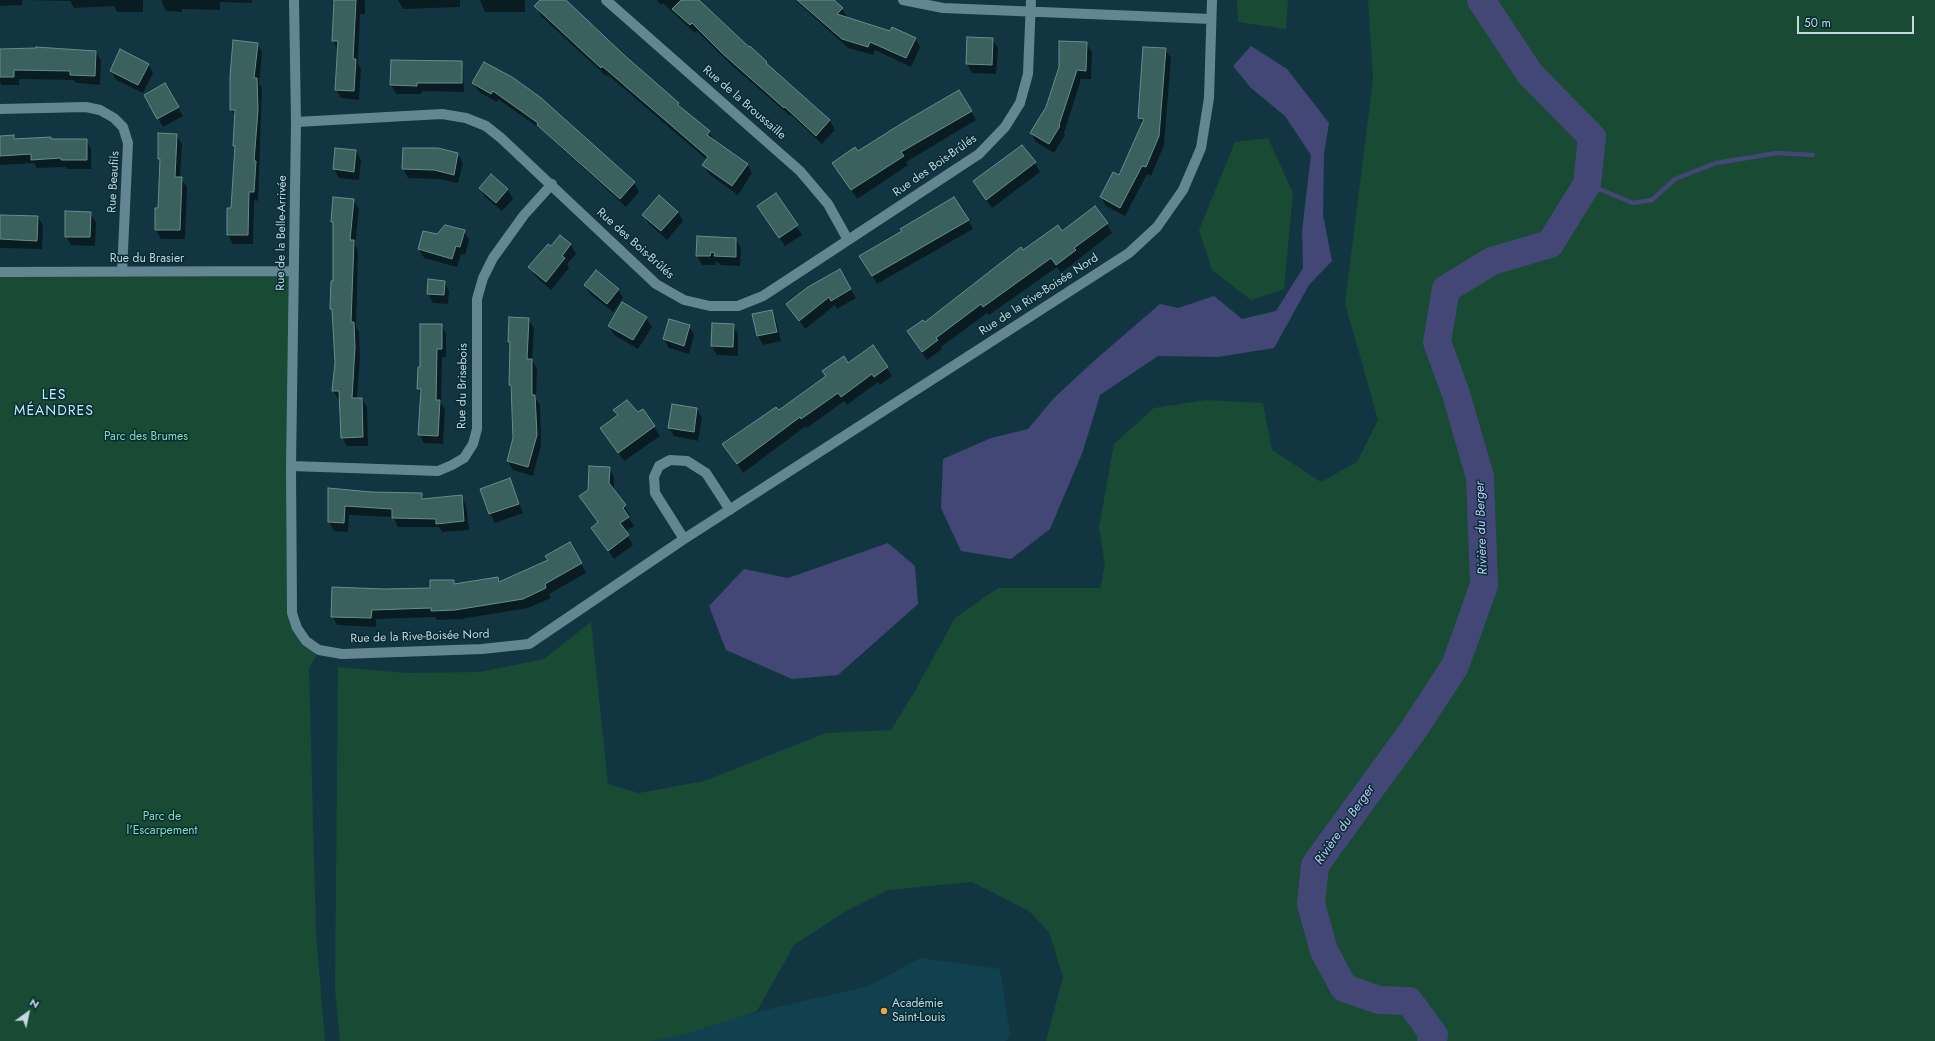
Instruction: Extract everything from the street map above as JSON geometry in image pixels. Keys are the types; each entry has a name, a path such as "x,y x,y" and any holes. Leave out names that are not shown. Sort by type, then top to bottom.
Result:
{"street":[{"name":"Rue de la Belle-Arrivée","path":"291,466 296,122 294,0"},
{"name":"Rue de la Broussaille","path":"606,0 800,170 828,204 848,240"},
{"path":"903,0 943,8 1211,19"},
{"name":"Rue des Bois-Brûlés","path":"296,122 442,114 466,118 486,126 552,184 656,284 684,300 710,306 738,306 763,296 979,154 1005,127 1020,103 1028,74 1031,0"},
{"name":"Rue de la Rive-Boisée Nord","path":"291,466 292,614 296,628 306,641 320,650 342,654 482,649 529,644 684,539 1129,253 1157,226 1183,190 1201,148 1209,98 1212,0"},
{"name":"Rue Beaufils","path":"0,109 86,107 100,110 114,118 123,127 128,143 122,272"},
{"name":"Rue du Brisebois","path":"291,466 438,471 464,458 473,444 477,429 477,298 483,278 493,258 524,215 552,184"},
{"name":"Rue du Brasier","path":"0,272 294,271"},
{"path":"684,539 655,493 654,477 659,466 670,460 687,461 706,473 730,510"}],"shaded area":[{"name":"Académie Saint-Louis","path":"920,958 1000,969 1010,1036 1005,1041 632,1041 869,986"}],"green space":[{"path":"1237,0 1288,0 1286,29 1238,22"},
{"path":"1368,0 1935,0 1935,1041 1046,1041 1063,977 1049,932 1029,911 972,882 888,890 846,911 794,945 757,1011 683,1035 650,1041 340,1041 335,989 338,667 406,673 480,672 544,659 591,622 608,784 639,793 704,781 826,733 891,730 915,691 955,618 998,588 1100,588 1105,565 1099,527 1114,444 1154,408 1206,400 1263,403 1272,450 1321,482 1357,462 1378,420 1345,303 1373,79"},
{"path":"1268,138 1293,193 1284,289 1251,300 1212,270 1199,230 1235,142"},
{"path":"294,271 297,628 319,650 309,669 316,932 325,1041 0,1041 0,272"}],"water":[{"path":"1251,46 1287,69 1329,123 1324,154 1323,215 1332,261 1309,285 1274,348 1218,357 1158,356 1100,395 1083,451 1050,529 1011,559 961,551 941,508 943,459 991,438 1028,429 1054,398 1095,360 1160,304 1178,308 1214,296 1242,319 1276,311 1303,268 1302,231 1311,155 1285,116 1251,88 1233,66"},
{"path":"888,543 915,566 918,604 838,675 792,679 726,650 709,606 744,569 788,578"}],"building":[{"path":"334,0 356,0 353,59 356,59 354,91 335,90 338,41 332,41"},
{"path":"540,0 566,0 624,55 679,103 678,105 710,131 707,135 748,164 732,186 702,165 708,157 602,66 601,68 534,6"},
{"path":"681,0 699,0 830,120 816,136 785,107 784,108 723,54 692,23 690,25 672,9"},
{"path":"797,0 834,0 843,8 837,14 890,31 892,27 916,38 906,58 870,42 868,47 842,39"},
{"path":"967,37 993,38 992,65 966,64"},
{"path":"233,40 258,43 254,78 257,78 258,110 254,161 256,161 254,192 249,192 248,235 227,235 227,208 231,208 235,146 233,146 235,110 230,110 230,77"},
{"path":"1059,41 1087,42 1086,71 1077,70 1059,125 1060,126 1049,144 1030,133 1046,107 1059,67"},
{"path":"36,47 96,51 95,76 70,75 70,71 14,70 14,77 0,77 0,49"},
{"path":"1143,47 1166,48 1159,136 1146,167 1142,166 1120,208 1100,197 1113,172 1119,175 1144,119 1138,118"},
{"path":"120,49 149,64 138,85 110,71"},
{"path":"391,60 462,61 462,83 417,83 417,86 390,85"},
{"path":"484,62 512,77 540,97 635,182 620,199 537,125 538,123 493,91 491,94 472,83"},
{"path":"165,83 179,107 157,119 144,95"},
{"path":"959,90 972,111 901,152 904,156 851,190 832,163 855,147 858,151"},
{"path":"158,133 177,134 175,177 182,177 180,230 155,230 155,208 158,208 160,159 158,159"},
{"path":"14,135 14,139 51,137 51,139 87,139 87,160 61,160 61,158 31,160 31,154 0,156 0,136"},
{"path":"1022,145 1036,162 986,200 973,181"},
{"path":"335,148 356,150 354,172 333,169"},
{"path":"403,148 438,148 458,153 454,175 434,170 402,169"},
{"path":"491,174 508,189 496,203 479,188"},
{"path":"776,193 798,225 779,238 757,206"},
{"path":"659,195 678,212 661,231 642,215"},
{"path":"333,197 354,199 350,240 354,240 351,322 354,322 355,347 352,398 362,398 363,437 341,438 339,391 332,391 335,363 332,309 330,309 331,281 333,281 333,222 331,222"},
{"path":"954,197 969,220 872,276 859,256 902,231 900,229"},
{"path":"1095,206 1108,223 1074,248 1076,250 1056,265 1051,258 983,307 981,304 936,338 938,340 922,352 907,331 923,320 925,322 1021,247 1023,250 1058,225 1062,231"},
{"path":"65,211 91,212 90,237 65,237"},
{"path":"0,215 38,216 37,241 0,239"},
{"path":"445,225 465,230 460,247 456,246 452,259 418,249 423,231 437,234"},
{"path":"560,235 571,244 562,256 565,258 546,282 528,267 548,244 551,246"},
{"path":"697,236 736,238 736,257 714,256 715,253 711,252 710,256 696,256"},
{"path":"840,269 851,289 831,301 829,297 799,321 786,304 808,287"},
{"path":"596,270 619,289 607,304 584,285"},
{"path":"428,279 445,281 444,295 427,294"},
{"path":"622,302 647,317 633,340 608,326"},
{"path":"772,310 777,332 757,336 752,314"},
{"path":"509,317 529,318 527,359 532,359 532,395 535,395 537,435 528,467 507,461 513,438 511,385 509,385"},
{"path":"669,319 690,325 684,346 663,339"},
{"path":"712,323 734,324 733,347 711,346"},
{"path":"420,324 442,324 442,349 437,349 436,400 440,400 438,436 418,435 421,389 417,389 418,367 420,367"},
{"path":"873,345 888,367 874,377 872,374 841,397 838,393 801,419 800,417 737,464 722,444 776,407 779,410 826,376 822,371 844,356 848,363"},
{"path":"627,400 638,412 643,409 655,426 618,453 600,428 618,415 613,410"},
{"path":"672,404 697,408 694,432 668,428"},
{"path":"589,466 610,467 609,483 626,505 623,508 629,517 620,523 629,535 608,551 591,528 598,522 579,496 588,490"},
{"path":"510,478 519,504 489,514 480,489"},
{"path":"328,488 371,492 422,493 422,499 462,495 464,521 436,524 436,519 392,518 392,509 345,506 344,523 328,522"},
{"path":"570,542 582,563 545,584 546,588 523,599 455,610 431,611 431,608 372,610 371,618 331,617 332,587 384,589 430,588 430,580 454,580 454,584 498,577 499,582 548,560 545,556"}],"waterway":[{"name":"Rivière du Berger","path":"1431,1041 1434,1035 1409,1001 1379,1000 1344,988 1324,951 1311,904 1315,865 1414,729 1455,666 1484,585 1480,477 1456,394 1437,342 1446,289 1492,261 1550,244 1587,184 1592,137 1530,74 1481,0"},
{"path":"1587,184 1633,203 1652,200 1675,179 1716,163 1777,153 1813,155"}],"place":[{"name":"Académie Saint-Louis","path":"884,1011"}],"district":[{"name":"LES MÉANDRES","path":"54,404"}],"park label":[{"name":"Parc des Brumes","path":"146,437"},
{"name":"Parc de l'Escarpement","path":"162,824"}]}
